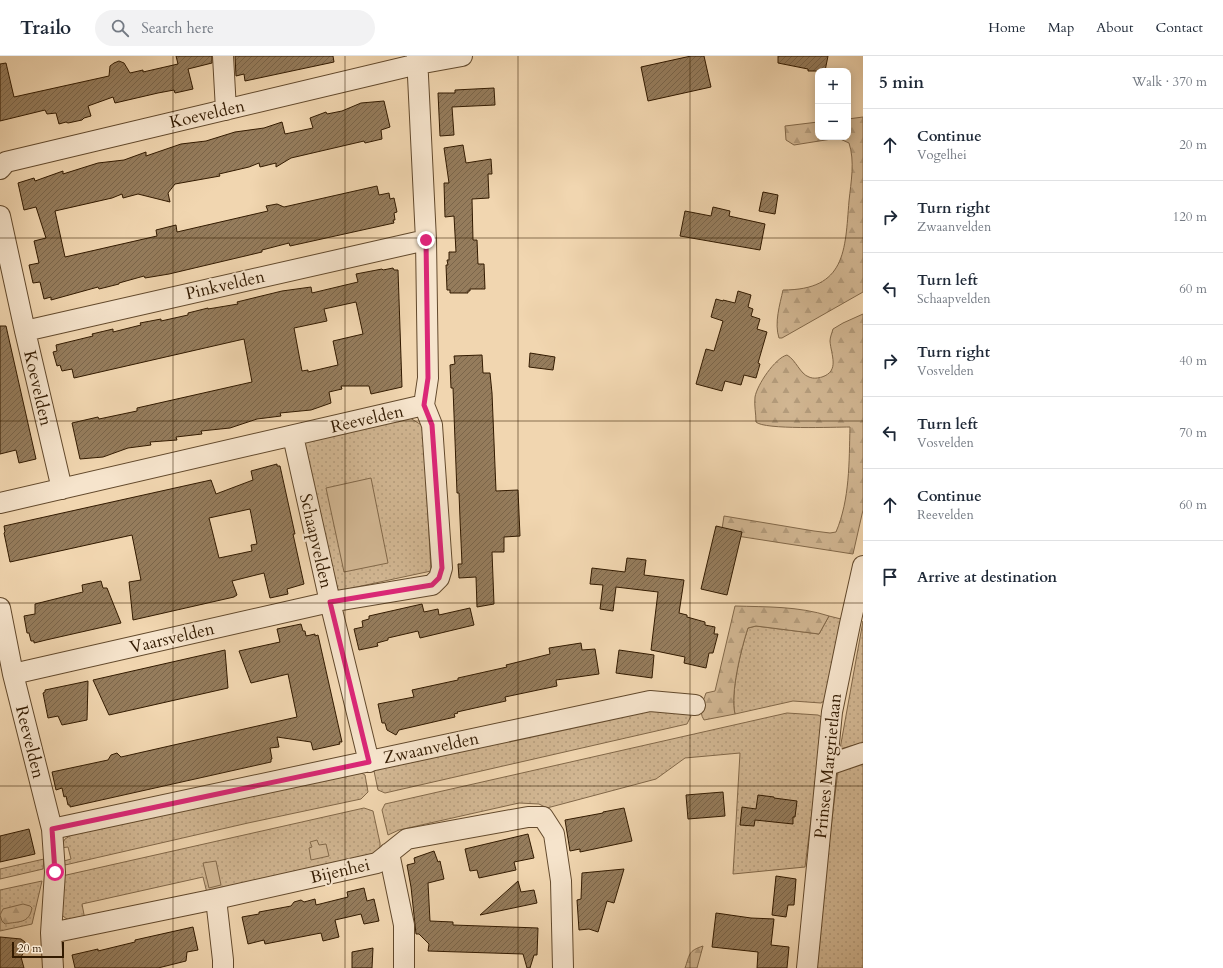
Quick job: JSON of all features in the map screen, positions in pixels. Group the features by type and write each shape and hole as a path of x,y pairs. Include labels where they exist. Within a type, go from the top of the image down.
{"street":[{"path":"223,56 226,110"},
{"name":"Koevelden","path":"0,169 6,162 226,110 418,60 462,56"},
{"name":"Reevelden","path":"0,503 424,405 428,378 426,240 418,60"},
{"name":"Koevelden","path":"0,216 62,489"},
{"name":"Pinkvelden","path":"25,331 426,240"},
{"name":"Vaarsvelden","path":"13,674 330,602 432,585 439,578 442,568 432,425 424,405"},
{"name":"Schaapvelden","path":"293,436 330,602 369,762"},
{"name":"Prinses Margrietlaan","path":"807,968 832,712 863,566"},
{"name":"Reevelden","path":"0,608 13,674 52,829 55,872 51,933 53,968"},
{"name":"Zwaanvelden","path":"52,829 650,701 695,706"},
{"path":"828,765 863,753"},
{"name":"Bijenhei","path":"51,933 216,899 377,862 407,839 528,816 543,817 554,834 562,881 563,968"},
{"path":"389,853 404,926 404,968"},
{"path":"216,899 223,960 222,968"}],"green space":[{"path":"863,117 863,292 782,338 779,338 777,320 783,290 804,288 819,283 831,275 838,264 843,251 846,236 852,157 849,143 842,140 851,140 851,119"},
{"path":"815,122 815,140 825,140 794,145 786,140 785,126"},
{"path":"863,314 863,510 853,554 724,534 722,529 724,516 814,531 830,533 836,532 844,507 848,480 850,427 816,428 762,425 756,422 755,397 759,386 772,366 782,357 787,355 803,373 809,377 817,378 828,374 833,367 830,341 833,329"},
{"path":"407,416 423,426 431,571 338,591 303,440"},
{"path":"371,478 388,563 344,572 326,488"},
{"path":"735,606 806,610 829,616 819,634 756,626 748,628 739,659 735,684 735,714 704,720 701,713 702,703 706,693 715,691"},
{"path":"829,616 845,620 826,700 821,703 793,701 735,714 735,684 739,659 748,628 756,626 819,634"},
{"path":"863,621 863,743 840,749"},
{"path":"646,706 686,711 691,716 687,724 385,793 378,790 374,771 379,765"},
{"path":"787,713 818,715 824,718 805,867 733,874 740,753 685,758 656,779 547,808 539,804 519,803 399,830 388,835 382,810 385,804"},
{"path":"863,763 863,968 814,968 838,770"},
{"path":"356,770 365,775 368,792 361,799 65,865 64,861 71,859 68,847 60,848 65,839 73,834"},
{"path":"364,808 373,811 380,843 380,850 370,856 207,893 203,877 82,904 85,920 71,921 60,913 62,876"},
{"path":"317,840 319,845 326,844 329,856 311,860 309,848 312,847 310,842"},
{"path":"44,859 43,869 0,879 0,869"},
{"path":"216,861 221,885 209,888 203,863"},
{"path":"42,881 32,924 0,931 0,890"},
{"path":"23,904 32,908 31,913 26,919 19,922 5,924 2,921 0,915 3,909"},
{"path":"703,946 697,968 685,968 692,951"}],"building":[{"path":"176,56 212,56 212,63 188,69 193,89 175,93 174,90 115,103 113,97 88,106 91,116 82,120 68,123 66,122 59,124 56,113 47,114 45,110 0,121 0,64 6,63 14,97 109,76 110,66 119,61 124,63 130,73 143,70 143,72 178,64"},
{"path":"235,56 333,56 334,62 245,81 244,74 236,76"},
{"path":"691,56 704,56 711,87 648,101 641,67"},
{"path":"778,56 828,56 826,68 815,68 815,71 808,71 808,69 778,63"},
{"path":"494,88 495,105 452,107 454,135 440,136 438,93 455,93 455,90"},
{"path":"384,101 390,127 381,130 382,139 365,143 364,141 291,158 276,167 276,163 260,167 259,163 249,167 219,174 220,176 175,184 168,193 170,202 138,194 123,198 122,194 112,198 55,211 65,257 157,236 156,230 176,225 177,232 268,211 266,206 277,204 284,207 377,186 379,195 389,193 390,199 394,198 397,212 394,213 394,223 290,246 289,243 262,250 262,252 169,274 145,278 144,276 119,284 99,289 98,287 51,300 51,297 44,299 40,282 33,283 29,265 39,263 34,241 46,238 36,207 24,210 18,183 34,178 35,181 63,171 63,174 98,163 124,160 146,152 146,156 181,144 206,141 235,132 264,128 282,122 285,134 313,128 310,118 326,112 327,114 342,111 361,103"},
{"path":"463,145 466,163 491,159 492,174 488,174 489,198 472,199 473,240 477,240 478,264 484,264 485,289 470,289 468,293 450,293 450,290 447,290 446,265 448,265 447,260 449,260 449,252 456,252 454,216 445,217 444,183 449,183 444,148"},
{"path":"763,192 778,195 775,214 759,211"},
{"path":"713,207 730,211 729,216 765,224 760,250 680,236 685,211 711,216"},
{"path":"393,268 394,270 398,270 402,387 371,394 369,386 341,386 342,389 329,392 331,403 311,410 280,413 281,416 257,419 230,428 201,431 202,434 176,437 177,440 150,442 151,445 128,448 103,457 80,459 72,423 137,411 137,408 252,382 244,339 74,378 72,369 62,371 60,365 57,366 53,352 57,351 56,345 93,336 92,334 113,329 113,332 141,325 140,323 161,319 161,321 188,315 188,313 208,308 238,304 237,302 282,291 311,287 312,293 358,282 356,274","holes":["356,302 363,334 333,341 338,365 308,372 308,370 302,371 294,328 327,321 324,309"]},
{"path":"738,291 751,295 748,307 753,309 751,316 760,319 757,329 767,332 758,363 760,364 756,378 744,375 741,385 725,381 722,391 696,384 706,349 714,351 723,321 711,317 716,299 735,303"},
{"path":"0,326 6,326 36,459 19,463 16,450 0,454"},
{"path":"530,353 555,357 553,370 529,367"},
{"path":"482,355 483,373 490,373 496,491 518,490 520,536 504,537 504,552 492,552 494,604 477,607 476,577 459,578 458,564 462,564 459,493 457,493 453,388 451,388 450,365 455,364 454,356"},
{"path":"277,464 277,466 280,466 304,584 287,589 288,594 270,598 264,573 232,581 237,595 234,597 133,620 129,582 141,580 132,535 10,562 4,526 211,480 216,494 253,480 251,471","holes":["250,509 257,544 251,545 252,551 219,558 209,518"]},
{"path":"716,526 742,532 727,595 701,589"},
{"path":"627,558 646,560 644,575 684,580 679,613 705,622 705,625 715,627 714,634 718,634 713,653 709,653 706,668 684,663 685,657 651,650 658,592 616,587 613,611 600,609 603,585 590,584 592,568 625,572"},
{"path":"101,581 103,588 107,588 121,623 34,643 34,641 31,641 29,633 27,633 24,616 35,614 35,604 83,592 82,585"},
{"path":"422,604 424,612 438,609 439,615 470,608 474,625 420,638 418,631 388,638 388,640 377,643 378,646 359,650 354,629 363,627 362,621 369,619 369,616"},
{"path":"301,624 306,636 315,634 315,636 318,635 342,742 339,742 340,744 313,750 311,742 277,737 279,747 270,748 272,759 271,762 70,807 66,796 64,797 62,788 56,790 52,772 108,760 111,755 117,753 121,757 297,717 288,674 251,683 239,651 280,642 277,629"},
{"path":"581,643 582,650 595,649 599,674 556,680 557,686 505,697 506,701 457,712 458,713 454,714 455,717 399,730 396,735 387,730 385,723 382,723 378,704 414,697 412,690 458,680 458,678 507,667 506,665 550,654 549,648"},
{"path":"225,650 228,688 184,698 109,715 93,680"},
{"path":"619,650 654,655 652,678 616,673"},
{"path":"88,681 87,720 62,725 58,716 48,718 43,693 45,690"},
{"path":"723,792 725,816 688,819 686,795"},
{"path":"758,795 797,801 793,824 755,820 754,826 740,825 742,807 756,809"},
{"path":"624,808 632,841 580,852 580,849 570,851 565,820"},
{"path":"29,829 35,854 0,862 0,836"},
{"path":"528,834 534,858 514,862 516,870 479,878 477,870 470,871 465,849"},
{"path":"434,851 438,862 440,861 444,879 428,883 430,921 453,922 453,925 538,928 537,955 534,955 530,968 527,968 523,954 428,951 429,944 419,934 416,934 407,865 415,863 414,858"},
{"path":"624,869 614,903 607,901 598,932 589,929 579,930 577,900 581,899 582,873"},
{"path":"776,876 796,879 794,905 788,905 786,917 772,915"},
{"path":"518,881 521,892 534,890 537,903 480,915"},
{"path":"364,888 367,901 374,899 379,921 364,924 361,914 335,920 339,937 323,941 321,933 265,944 264,940 248,944 242,917 291,906 294,902 301,900 304,902 315,899 316,905 348,897 347,892"},
{"path":"716,913 751,918 774,919 771,945 789,947 787,968 757,968 758,952 712,947"},
{"path":"193,927 198,950 187,952 186,961 158,968 75,968 72,955 98,949 98,951 135,942 135,940"},
{"path":"0,937 21,939 25,942 27,947 21,957 24,968 0,968"},
{"path":"373,948 372,968 352,968 352,952"}],"route":[{"path":"55,872 52,829 369,762 330,602 432,585 439,578 442,568 432,425 424,405 428,378 426,240"}]}
